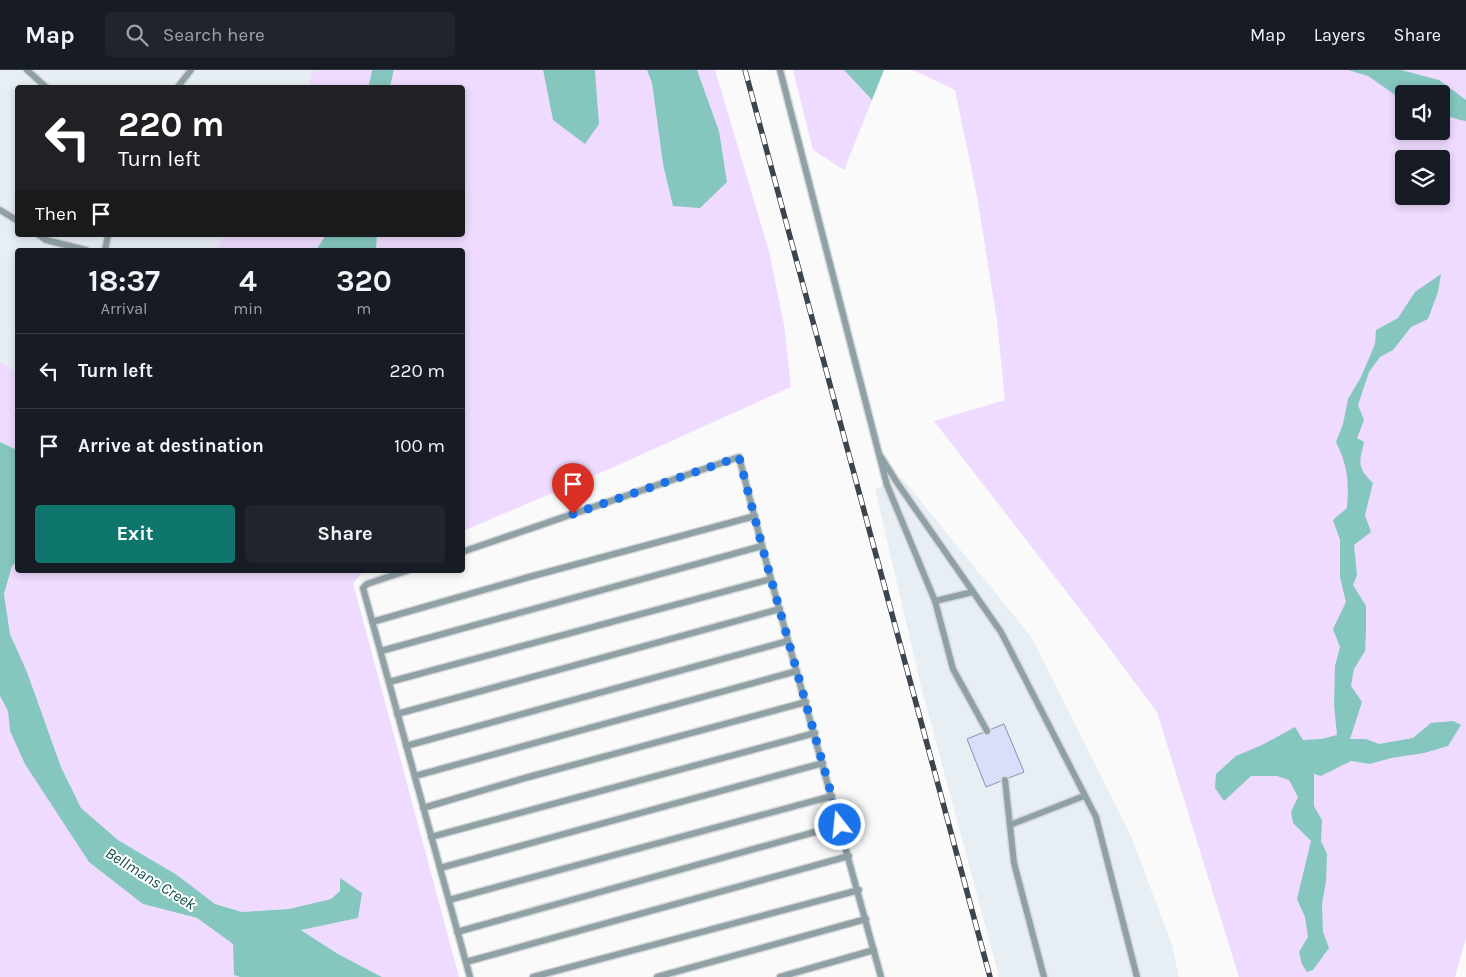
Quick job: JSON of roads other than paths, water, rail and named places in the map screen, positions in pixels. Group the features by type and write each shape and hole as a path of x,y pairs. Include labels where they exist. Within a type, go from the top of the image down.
{"lane":[{"path":"27,70 44,85"},
{"path":"179,85 191,70"},
{"path":"780,70 887,485 935,601 953,669 987,731"},
{"path":"0,210 15,219"},
{"path":"42,237 46,240 78,248"},
{"path":"879,454 1001,632 1096,817 1137,977"},
{"path":"465,551 739,457 788,641 882,977"},
{"path":"372,622 538,574 755,516"},
{"path":"381,652 762,546"},
{"path":"400,573 367,584 363,588 470,977"},
{"path":"389,682 771,579"},
{"path":"935,601 973,592"},
{"path":"397,714 780,609"},
{"path":"406,746 788,641"},
{"path":"414,776 797,671"},
{"path":"423,808 525,778 806,702"},
{"path":"431,837 814,733"},
{"path":"440,868 823,763"},
{"path":"1005,780 1014,863 1044,977"},
{"path":"449,900 832,796"},
{"path":"1010,824 1084,796"},
{"path":"457,932 840,825"},
{"path":"466,962 849,856"},
{"path":"533,977 858,890"},
{"path":"657,977 866,920"},
{"path":"780,977 874,950"}],"water":[{"path":"543,70 595,70 599,124 585,144 553,120"},
{"path":"647,70 697,70 719,131 727,182 700,208 673,206 663,164 652,83"},
{"path":"884,70 872,100 845,71"},
{"path":"1348,70 1401,70 1439,80 1446,85 1395,85 1395,95 1368,76"},
{"path":"1450,88 1466,100 1466,121 1450,117"},
{"path":"325,237 377,237 376,248 317,248"},
{"path":"1441,274 1438,292 1428,319 1411,327 1393,350 1380,357 1369,372 1358,405 1364,420 1357,438 1364,442 1360,460 1364,473 1373,483 1365,515 1371,532 1354,545 1357,575 1353,585 1366,606 1366,632 1365,651 1354,669 1351,686 1362,702 1350,739 1366,739 1379,744 1413,738 1431,723 1453,721 1461,725 1448,746 1370,764 1351,761 1321,776 1314,774 1314,806 1322,820 1321,841 1327,854 1326,881 1322,904 1323,932 1329,948 1313,970 1307,972 1302,964 1299,952 1308,937 1305,917 1297,899 1311,841 1293,823 1291,812 1298,797 1289,780 1277,776 1251,776 1224,801 1215,788 1216,774 1236,756 1262,745 1295,727 1303,740 1321,739 1337,735 1334,705 1335,666 1340,647 1333,629 1346,602 1340,577 1340,540 1333,520 1347,508 1348,490 1347,474 1336,442 1343,424 1348,399 1361,377 1375,344 1376,330 1398,318 1415,292"},
{"path":"0,442 15,449 15,564 12,566 4,594 10,634 27,672 61,767 81,808 118,840 177,875 215,904 242,912 289,909 331,899 340,891 340,878 362,893 358,918 301,930 338,954 382,977 240,977 234,975 233,944 197,918 143,904 89,862 25,764 10,731 8,711 0,696"}],"waterway":[{"name":"Bellmans Creek","path":"380,85 383,70"}],"railway":[{"path":"745,70 990,977"}]}
